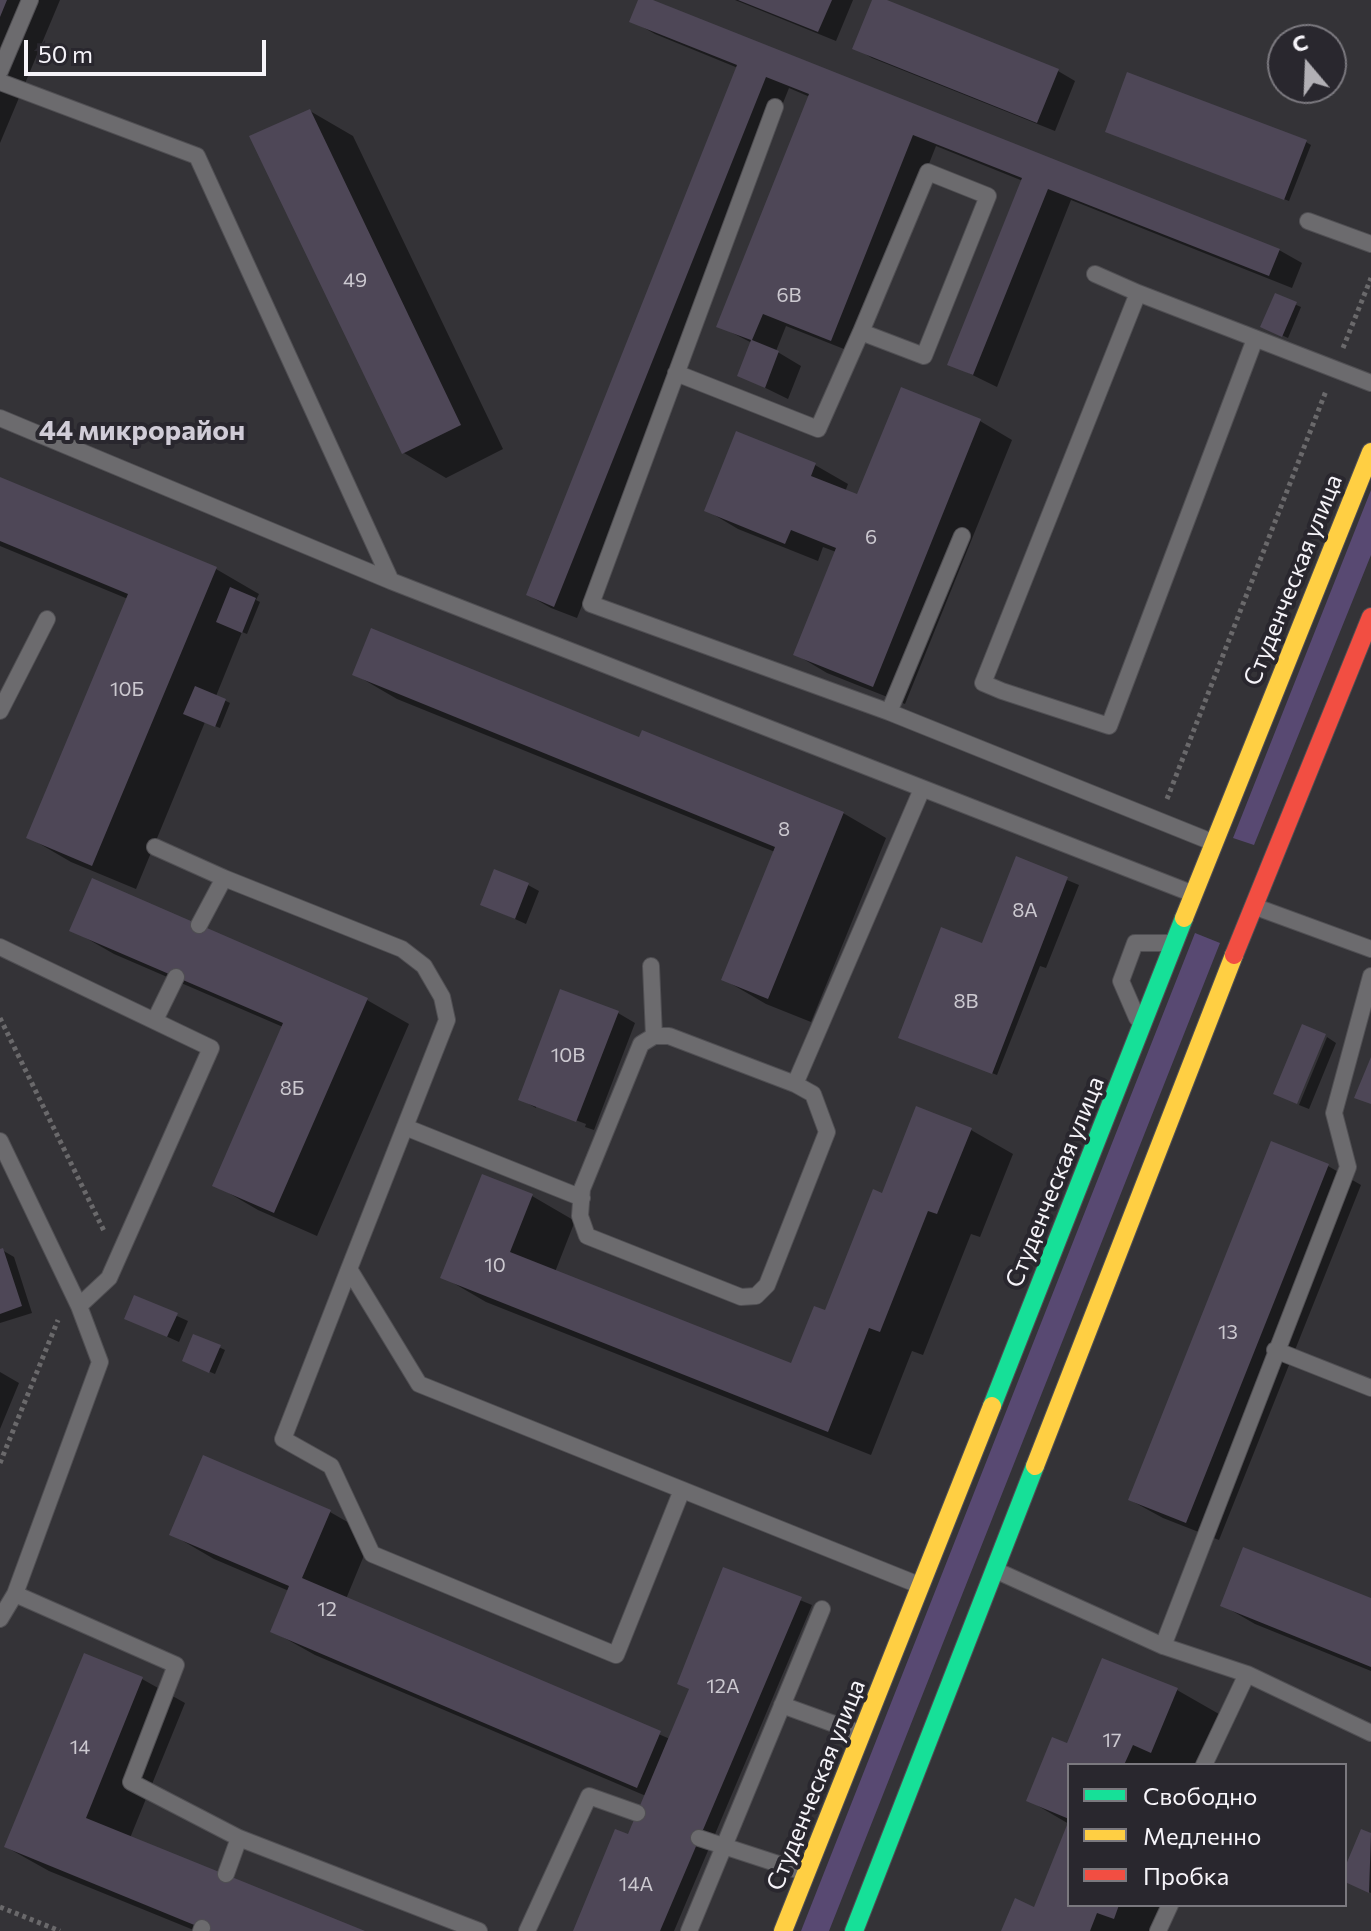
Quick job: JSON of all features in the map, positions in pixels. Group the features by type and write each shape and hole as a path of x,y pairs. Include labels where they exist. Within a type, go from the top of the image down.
{"main road":[{"name":"Студенческая улица","path":"783,1931 1371,452"},
{"path":"860,1926 993,1569 1254,906 1260,868 1371,617"},
{"path":"1212,846 1225,863"},
{"path":"1187,914 1210,906"},
{"path":"1231,913 1244,930"}],"lane":[{"path":"0,71 30,0"},
{"path":"0,82 197,156 391,581"},
{"path":"775,107 591,604 889,712 1158,820 1212,846"},
{"path":"676,373 818,429 928,172 988,196 924,356 861,332"},
{"path":"1308,221 1371,244"},
{"path":"1095,274 1371,383"},
{"path":"1138,293 983,683 1002,691 1109,726 1255,339"},
{"path":"0,418 391,581 1194,894"},
{"path":"889,712 962,536"},
{"path":"0,711 47,619"},
{"path":"795,1084 922,789"},
{"path":"155,847 402,949 424,966 442,997 447,1020 283,1439 331,1466 372,1554 616,1655 682,1490"},
{"path":"199,925 224,878"},
{"path":"1254,906 1371,949"},
{"path":"1142,1029 1121,981 1135,943 1176,943"},
{"path":"0,947 211,1048 109,1278 79,1306"},
{"path":"651,966 654,1036"},
{"path":"1163,1646 1348,1167 1334,1113 1371,976"},
{"path":"155,1020 176,977"},
{"path":"654,1036 669,1036 795,1084 813,1094 827,1132 767,1285 756,1296 741,1297 587,1236 580,1216 582,1189 641,1044 654,1036"},
{"path":"405,1127 582,1198"},
{"path":"0,1141 71,1288 100,1362 15,1594 0,1619"},
{"path":"349,1269 419,1384 920,1585"},
{"path":"1275,1350 1371,1388"},
{"path":"993,1569 1163,1646 1247,1674 1371,1733"},
{"path":"15,1594 176,1665 131,1782 239,1838 479,1931"},
{"path":"689,1931 822,1609"},
{"path":"1205,1763 1247,1674"},
{"path":"782,1705 862,1734"},
{"path":"527,1931 589,1796 637,1813"},
{"path":"226,1874 239,1838"},
{"path":"699,1838 807,1873"},
{"path":"1158,1931 1169,1907"}],"path":[{"path":"1158,820 1371,278"},
{"path":"0,1018 117,1259"},
{"path":"0,1463 71,1288"},
{"path":"0,1907 60,1931"}],"shaded area":[{"path":"1371,490 1371,555 1254,845 1233,838"},
{"path":"1195,933 1220,943 829,1931 801,1931"}],"building":[{"path":"0,0 7,0 0,17"},
{"path":"638,0 653,0 1280,249 1269,276 1048,189 973,375 947,365 1022,178 913,135 831,341 763,314 752,340 779,351 765,388 737,376 751,340 716,327 809,94 766,77 554,607 526,595 737,65 629,22"},
{"path":"738,0 832,0 818,32"},
{"path":"872,0 887,0 1059,69 1037,123 852,49"},
{"path":"1127,72 1307,140 1284,200 1105,132"},
{"path":"310,109 461,425 402,454 249,136"},
{"path":"1275,293 1297,302 1282,337 1260,327"},
{"path":"901,387 981,419 873,687 793,655 836,548 791,530 785,544 704,511 736,431 816,463 811,476 857,494"},
{"path":"0,477 217,567 92,866 26,838 128,594 0,541"},
{"path":"230,587 256,598 242,633 216,622"},
{"path":"371,628 639,737 642,730 844,812 768,999 721,980 775,847 352,675"},
{"path":"195,686 226,699 215,727 183,714"},
{"path":"1016,856 1068,877 992,1074 898,1038 941,927 982,943"},
{"path":"494,869 529,883 515,919 480,905"},
{"path":"92,878 368,998 274,1213 212,1186 283,1023 69,931"},
{"path":"560,989 619,1011 576,1122 518,1100"},
{"path":"1302,1024 1326,1034 1297,1104 1273,1094"},
{"path":"1371,1057 1371,1104 1354,1098"},
{"path":"916,1106 972,1128 937,1214 928,1211 880,1332 869,1328 828,1432 440,1278 482,1174 533,1194 510,1252 791,1363 814,1306 825,1310 873,1189 882,1193"},
{"path":"1271,1141 1329,1164 1186,1523 1128,1500"},
{"path":"3,1248 22,1306 0,1314 0,1249"},
{"path":"134,1295 178,1313 167,1337 124,1319"},
{"path":"193,1334 221,1345 209,1373 182,1361"},
{"path":"203,1455 331,1510 302,1578 661,1731 637,1788 270,1632 289,1586 169,1535"},
{"path":"1243,1547 1371,1598 1371,1667 1220,1606"},
{"path":"723,1567 802,1597 660,1931 573,1931 615,1829 628,1834 689,1689 677,1684"},
{"path":"84,1653 143,1677 86,1818 365,1931 209,1931 4,1847"},
{"path":"1102,1658 1178,1688 1151,1753 1133,1745 1125,1763 1067,1763 1067,1818 1026,1801 1052,1737 1067,1743"},
{"path":"1067,1825 1067,1907 1118,1907 1114,1919 1097,1913 1090,1931 1001,1931 1015,1898 1034,1907"},
{"path":"1361,1829 1371,1833 1369,1893 1347,1883 1347,1862"}],"traffic: fast":[{"path":"992,1406 1184,918"},
{"path":"854,1931 1035,1466"}],"traffic: slow":[{"path":"1184,918 1371,452"},
{"path":"1035,1466 1234,955"},
{"path":"783,1931 992,1406"}],"traffic: jam":[{"path":"1234,955 1371,617"}],"district":[{"name":"44 микрорайон","path":"142,431"}]}
